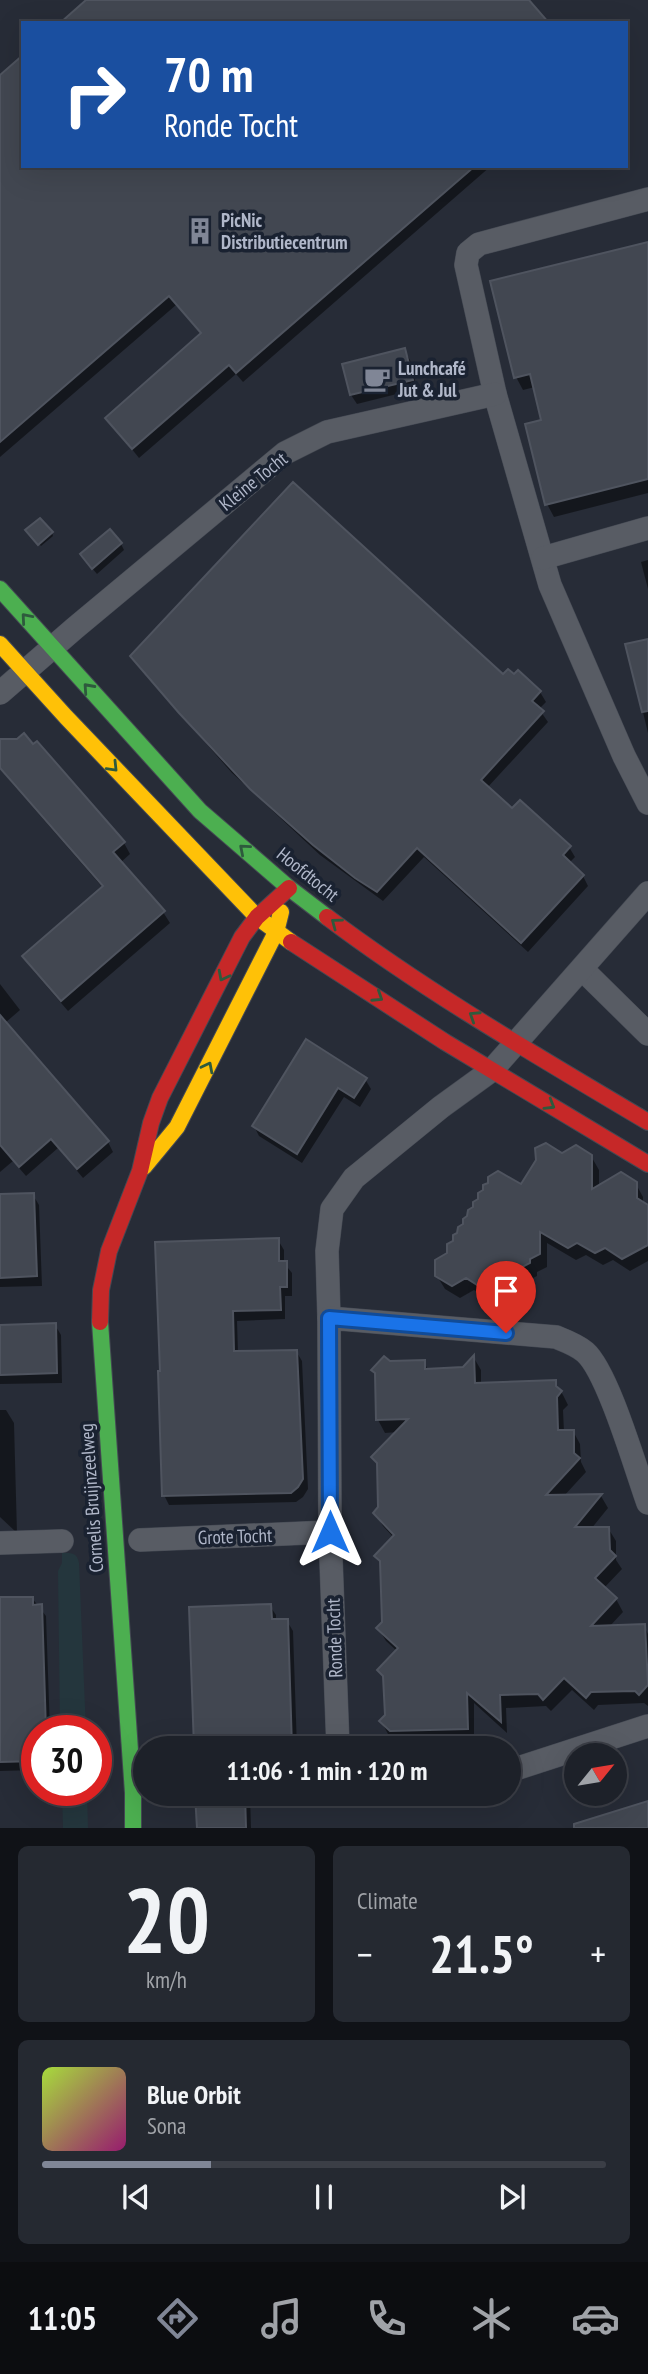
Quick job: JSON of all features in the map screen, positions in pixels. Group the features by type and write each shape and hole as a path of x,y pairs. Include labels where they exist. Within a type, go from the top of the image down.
{"main road":[{"name":"Hoofdtocht","path":"0,589 200,811 289,888 363,944 516,1043 648,1122"},
{"path":"0,644 257,916 276,932 492,1070 648,1164"},
{"name":"Cornelis Bruijnzeelweg","path":"132,1828 133,1793 100,1335 102,1290 109,1251 140,1171 150,1123 160,1098 242,937 257,916 289,888"},
{"name":"Cornelis Bruijnzeelweg","path":"140,1171 177,1127 276,932 289,888"}],"street":[{"path":"648,199 479,244 468,253 466,264 495,394 550,585 624,756 648,803"},
{"name":"Kleine Tocht","path":"24,672 285,453 327,432 495,394"},
{"path":"543,558 648,528"},
{"path":"0,693 24,672"},
{"path":"516,1043 648,893"},
{"path":"582,970 648,1034"},
{"name":"Ronde Tocht","path":"338,1736 330,1532 327,1251 332,1209 354,1178 372,1161 492,1070 516,1043"},
{"path":"329,1318 556,1337 569,1341 586,1353 596,1367 648,1503"},
{"name":"Grote Tocht","path":"141,1540 330,1532"},
{"path":"0,1542 62,1541"},
{"path":"521,1767 648,1726"}],"shaded area":[{"path":"62,1553 71,1553 79,1563 85,1715 60,1715 58,1571 62,1563"},
{"path":"62,1806 87,1806 88,1828 63,1828"}],"building":[{"path":"86,0 529,0 547,21 62,21"},
{"name":"PicNic Distributiecentrum","path":"21,57 21,168 473,168 236,373 229,365 132,449 105,418 201,333 169,296 0,442 0,75"},
{"path":"648,242 648,479 545,505 525,424 541,420 530,374 514,378 490,281"},
{"path":"405,348 413,380 350,395 342,364"},
{"path":"293,482 503,674 508,669 514,674 518,670 541,691 532,701 544,711 481,780 512,808 520,800 571,846 563,855 584,875 521,943 417,848 377,892 355,878 250,789 130,656"},
{"path":"40,518 53,532 38,545 25,530"},
{"path":"110,529 122,543 92,569 80,554"},
{"path":"648,639 648,711 642,712 625,644"},
{"path":"24,733 33,744 37,741 125,842 113,852 165,911 61,1001 22,956 103,886 0,768 0,739 17,739"},
{"path":"0,1015 109,1141 77,1169 51,1139 19,1167 0,1145"},
{"path":"306,1039 367,1078 354,1098 338,1088 297,1154 252,1126"},
{"path":"546,1143 562,1153 576,1145 592,1155 592,1189 621,1172 637,1182 637,1198 648,1205 648,1245 622,1259 605,1248 595,1253 577,1243 568,1248 540,1232 540,1254 530,1259 530,1263 482,1288 466,1278 452,1286 435,1276 435,1260 447,1253 447,1244 453,1241 453,1235 463,1224 473,1202 478,1199 478,1193 483,1190 483,1185 488,1183 488,1177 498,1171 521,1184 536,1160 535,1148"},
{"path":"34,1193 37,1276 0,1278 0,1194"},
{"path":"279,1238 279,1261 287,1261 287,1287 280,1287 281,1310 233,1311 234,1351 297,1350 303,1479 291,1493 162,1496 155,1242"},
{"path":"56,1323 57,1373 0,1375 0,1325"},
{"path":"474,1355 475,1383 556,1380 556,1386 562,1391 557,1397 558,1430 574,1430 574,1453 580,1458 546,1495 602,1494 575,1527 609,1527 610,1550 616,1556 595,1578 617,1598 591,1626 645,1624 648,1685 639,1695 635,1691 591,1692 586,1698 564,1678 543,1700 538,1694 500,1695 501,1722 467,1693 468,1729 390,1731 379,1721 385,1715 383,1676 377,1670 398,1648 376,1628 382,1622 380,1561 374,1556 394,1535 373,1513 378,1507 377,1463 371,1457 408,1419 376,1420 375,1373 371,1370 384,1356 390,1361 425,1360 425,1369 463,1367"},
{"path":"0,1597 33,1597 33,1605 42,1604 45,1715 21,1715 21,1761 0,1762"},
{"path":"271,1604 272,1619 288,1619 292,1736 194,1736 189,1607"},
{"path":"648,1801 648,1828 574,1828 574,1824"},
{"path":"196,1806 245,1806 246,1828 197,1828"}],"traffic: fast":[{"path":"0,589 200,811 327,917"},
{"path":"100,1322 133,1793 133,1828"}],"traffic: slow":[{"path":"0,644 257,917 291,942"},
{"path":"144,1167 177,1127 276,932 281,912"}],"traffic: jam":[{"path":"100,1322 101,1290 109,1251 140,1171 160,1098 242,937 257,917 289,888"},
{"path":"327,917 444,998 648,1122"},
{"path":"291,942 445,1042 648,1164"}],"place":[{"name":"PicNic Distributiecentrum","path":"200,231"},
{"name":"Lunchcafé Jut & Jul","path":"377,379"}],"route":[{"path":"330,1532 329,1318 506,1333"}]}
